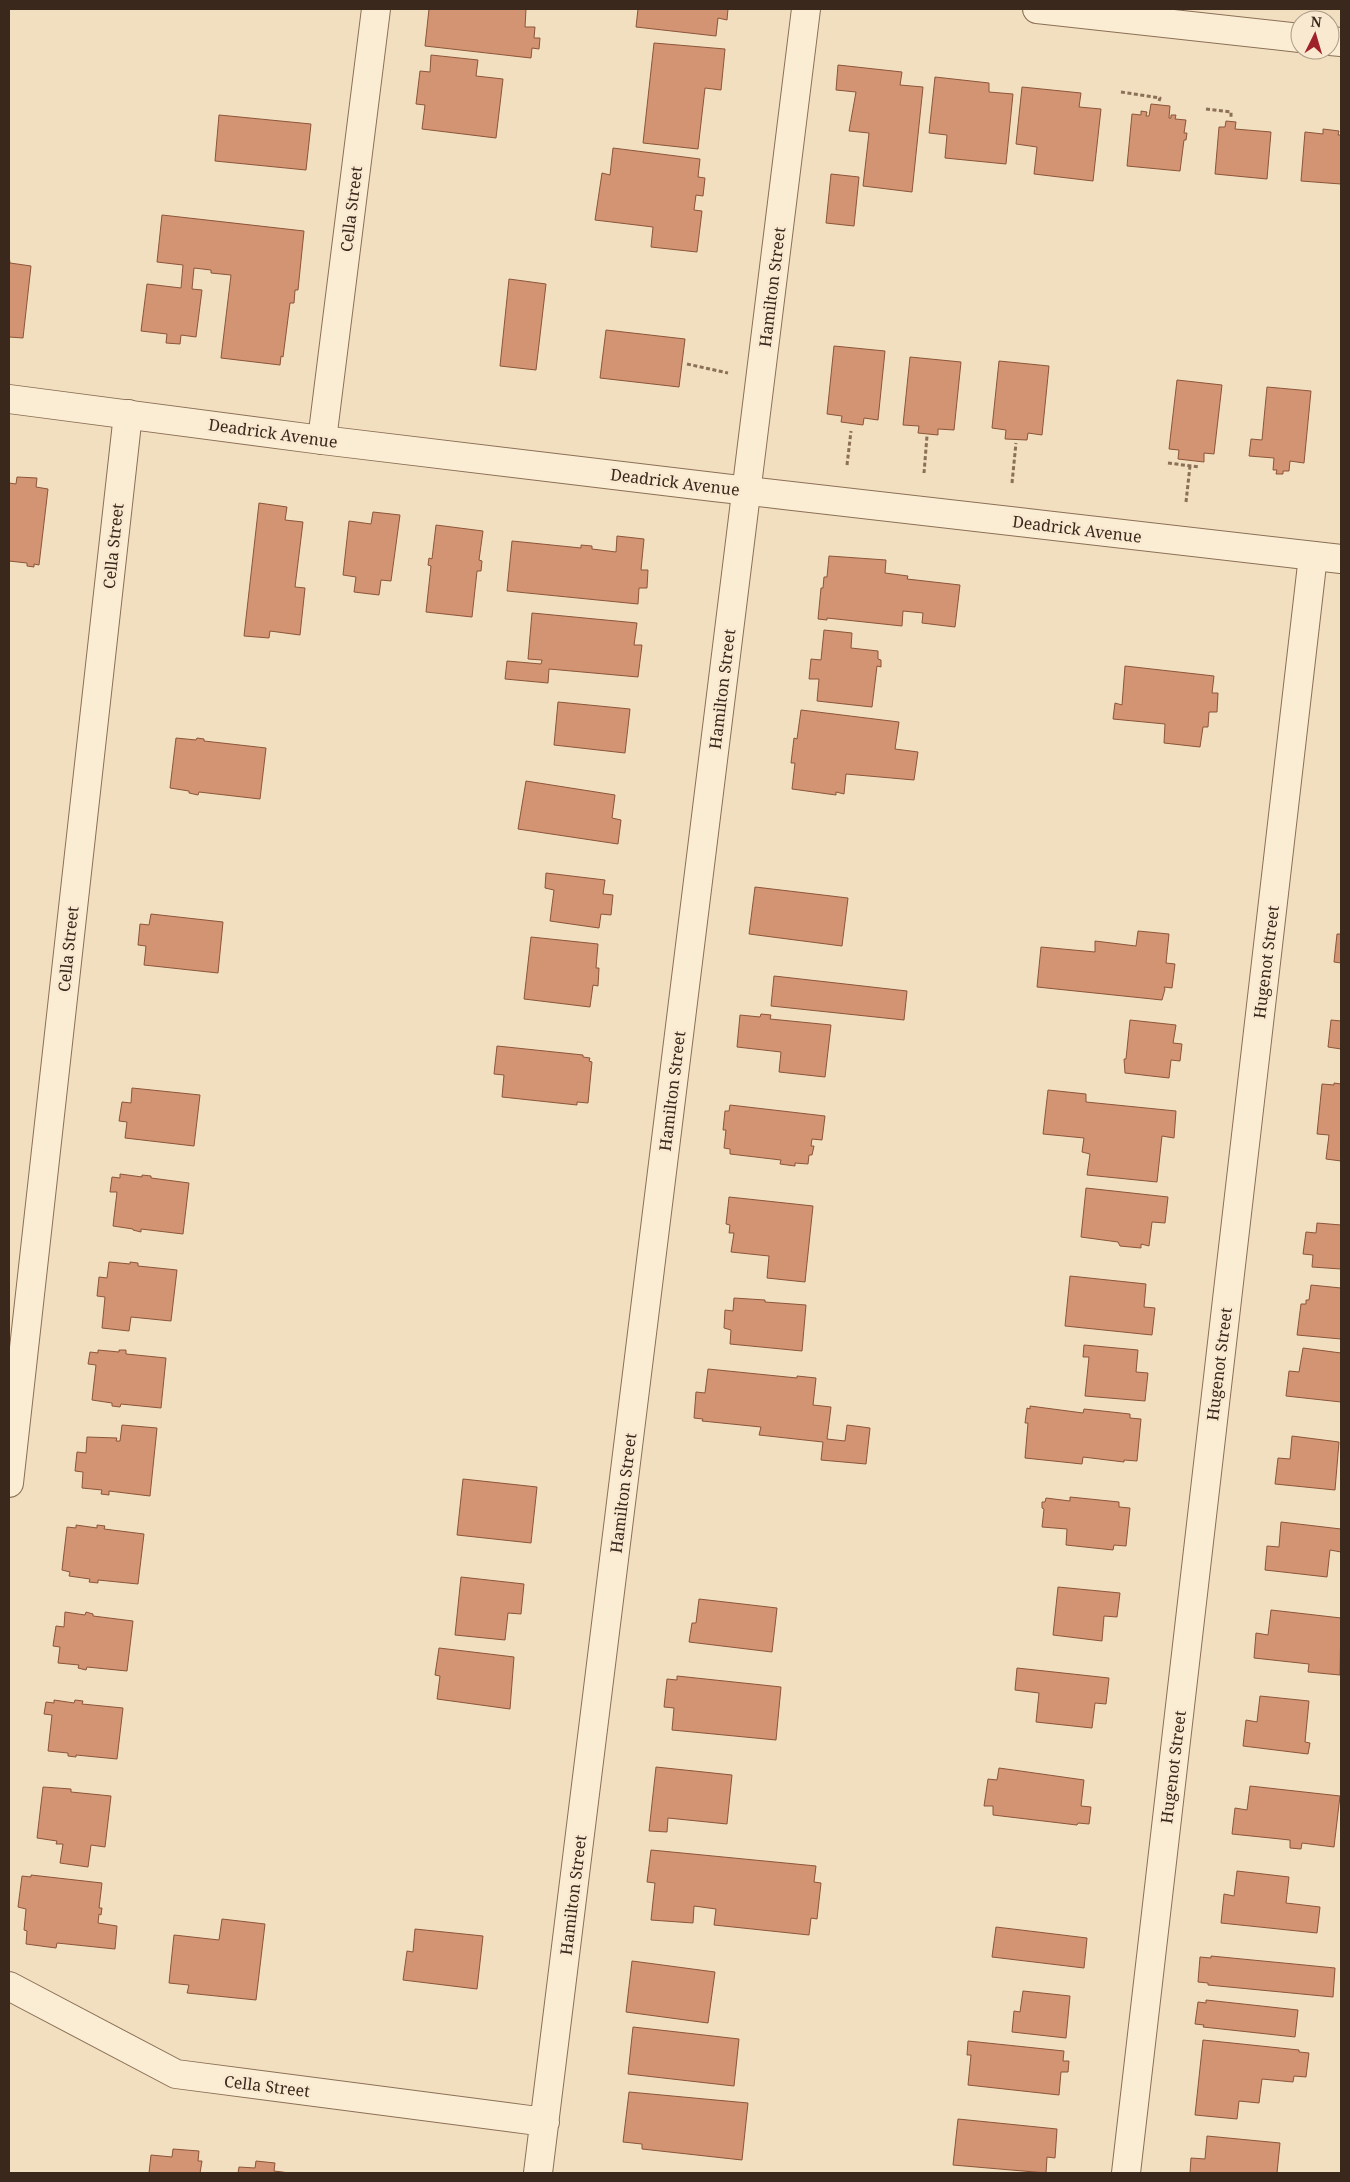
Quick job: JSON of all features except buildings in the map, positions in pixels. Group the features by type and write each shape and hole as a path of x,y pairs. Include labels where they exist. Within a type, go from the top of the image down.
{"street":[{"name":"Cella Street","path":"322,440 376,9"},
{"name":"Hamilton Street","path":"538,2173 806,9"},
{"path":"1037,9 1290,37"},
{"name":"Deadrick Avenue","path":"9,399 322,440 1341,559"},
{"name":"Cella Street","path":"9,1483 128,414"},
{"name":"Hugenot Street","path":"1126,2173 1312,556"},
{"name":"Cella Street","path":"9,1986 176,2074 545,2122"}],"path":[{"path":"1121,92 1160,98 1160,101"},
{"path":"1206,109 1231,112 1231,117"},
{"path":"687,364 730,373"},
{"path":"848,465 851,431"},
{"path":"924,473 927,436"},
{"path":"1012,483 1016,443"},
{"path":"1168,463 1199,467"},
{"path":"1186,502 1190,466"}]}
